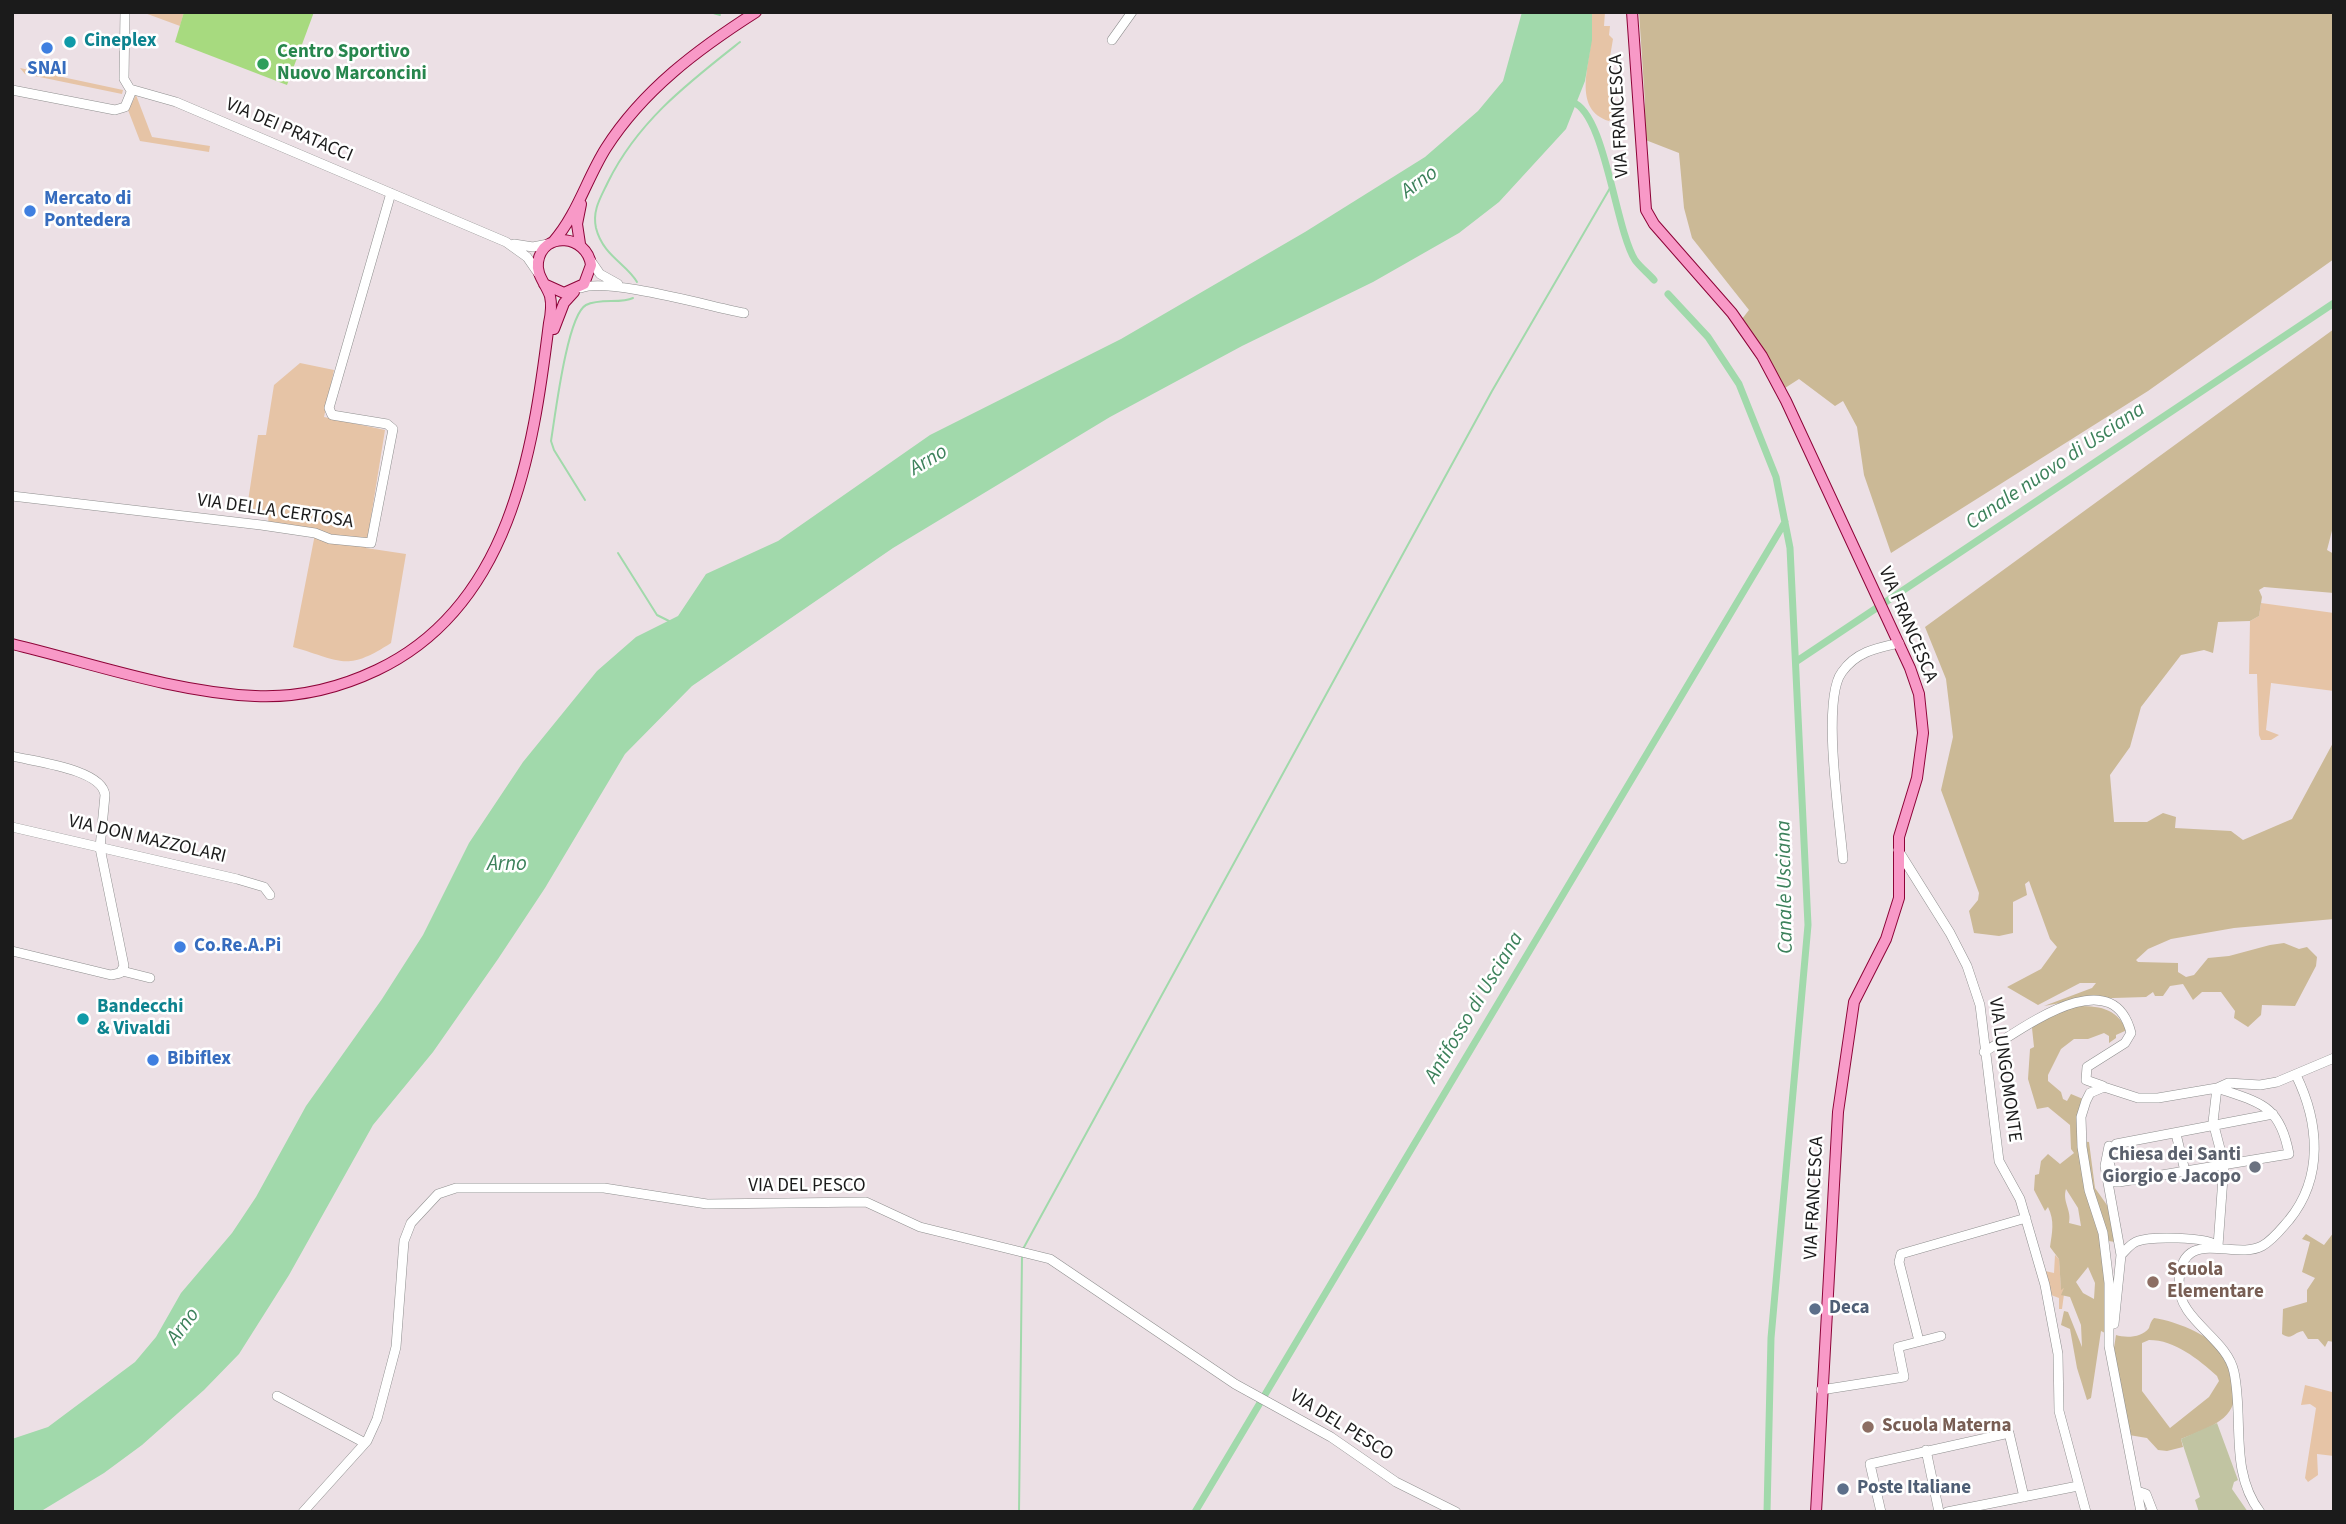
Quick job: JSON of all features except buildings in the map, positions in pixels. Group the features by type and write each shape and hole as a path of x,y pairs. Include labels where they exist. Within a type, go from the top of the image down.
{"main road":[{"path":"12,644 197,689 257,696 326,689 355,680 394,662 426,640 454,613 495,555 518,490 545,359 551,307 538,260 564,230 606,147 640,103 688,59 756,12"},
{"name":"VIA FRANCESCA","path":"1632,12 1646,210 1654,224 1732,313 1762,356 1786,401 1897,639 1916,686 1923,733 1917,778 1901,827 1898,850 1899,898 1895,917 1860,988 1849,1028 1838,1112 1816,1512"},
{"path":"545,359 560,310 590,275 591,261 580,244 577,224 586,188"},
{"path":"552,243 569,240 580,244"},
{"path":"542,280 559,293 579,289"}],"street":[{"path":"12,90 115,110 125,107 132,90 124,79 125,12"},
{"path":"1112,40 1132,12"},
{"name":"VIA DEI PRATACCI","path":"132,90 176,103 506,242 533,247 552,243"},
{"name":"VIA DELLA CERTOSA","path":"12,496 261,525 330,539 372,543 393,429 387,424 332,415 329,408 391,193"},
{"name":"VIA DEI PRATACCI","path":"506,242 530,260 542,280"},
{"path":"591,261 604,278 629,289"},
{"path":"579,289 599,285 629,289 744,313"},
{"path":"1843,859 1833,734 1833,691 1842,671 1853,659 1897,639"},
{"path":"12,756 95,779 105,790 100,848 123,957 122,971"},
{"name":"VIA DON MAZZOLARI","path":"12,827 237,878 264,887 270,895"},
{"name":"VIA LUNGOMONTE","path":"1898,850 1950,933 1967,966 1980,1005 1999,1161 2026,1218 2054,1322 2059,1412 2085,1512"},
{"path":"12,951 94,972 111,975 122,971 150,978"},
{"path":"1984,1052 2053,1009 2076,1002 2102,1002 2120,1013 2131,1033 2125,1043 2087,1067 2086,1080 2150,1099 2217,1088 2228,1083 2260,1085 2296,1075 2334,1058"},
{"path":"2260,1512 2248,1491 2241,1468 2236,1384 2230,1359 2188,1309 2179,1291 2181,1271 2188,1257 2202,1248 2218,1246 2249,1250 2263,1246 2281,1230 2304,1199 2315,1141 2308,1102 2296,1075"},
{"path":"2104,1087 2090,1093 2086,1101 2081,1136 2089,1190 2107,1255 2109,1346 2141,1512"},
{"path":"2108,1158 2115,1182 2288,1154 2283,1126 2273,1114 2254,1102 2217,1088"},
{"path":"2217,1088 2214,1127 2224,1164 2218,1246"},
{"path":"2109,1346 2121,1255 2106,1177 2105,1163 2112,1145 2273,1114"},
{"path":"2176,1134 2185,1171"},
{"name":"VIA DEL PESCO","path":"303,1512 365,1443 377,1419 396,1347 407,1232 429,1200 456,1188 604,1188 707,1204 866,1202 920,1227 1040,1256 1063,1267 1235,1384 1331,1437 1396,1482 1456,1512"},
{"path":"1919,1341 1899,1262 1901,1254 2026,1218"},
{"path":"2121,1255 2133,1244 2148,1239 2207,1241 2218,1246"},
{"path":"1821,1390 1904,1377 1898,1347 1941,1336"},
{"path":"277,1396 365,1443"},
{"path":"1881,1512 1870,1464 2009,1433 2024,1497"},
{"path":"1927,1451 1939,1512"},
{"path":"1947,1512 2024,1497 2077,1483"},
{"path":"2137,1491 2146,1494 2153,1512"}],"shaded area":[{"path":"142,12 184,12 180,26"},
{"name":"Centro Sportivo Nuovo Marconcini","path":"184,12 314,12 287,85 175,42"},
{"path":"1592,12 1605,12 1604,26 1610,26 1609,35 1613,39 1609,63 1613,83 1609,89 1619,110 1609,121 1591,108 1587,98 1586,75"},
{"path":"1639,12 2334,12 2334,259 2148,391 1891,553 1864,475 1857,427 1843,401 1835,406 1799,379 1785,388 1742,319 1749,310 1692,238 1684,208 1679,153 1643,139 1645,102"},
{"path":"20,68 123,90 122,94 25,74"},
{"path":"136,95 152,137 210,146 209,152 140,141 128,110"},
{"path":"2334,329 2334,523 2327,550 2334,554 2334,593 2264,587 2259,590 2262,597 2259,616 2250,621 2218,622 2213,653 2204,650 2181,655 2141,707 2130,747 2110,775 2114,822 2147,822 2163,813 2176,817 2175,828 2231,831 2243,840 2292,819 2334,741 2334,919 2234,928 2171,939 2148,949 2136,960 2178,963 2178,972 2186,977 2194,975 2208,958 2229,956 2284,943 2299,949 2307,947 2317,957 2316,966 2295,1006 2262,1005 2261,1015 2248,1027 2234,1018 2235,1011 2221,992 2202,992 2193,1000 2183,984 2170,986 2163,996 2155,996 2153,992 2146,997 2081,999 2044,1006 2092,988 2096,983 2080,983 2038,1005 2007,987 2041,969 2057,947 2050,939 2029,881 2025,884 2027,895 2013,902 2013,933 1999,936 1974,933 1969,911 1978,900 1979,893 1941,790 1953,737 1946,679 1925,627"},
{"path":"300,363 334,370 324,417 385,430 366,548 406,554 391,643 353,661 334,660 293,647 315,534 268,523 269,511 247,508 258,435 266,435 274,385"},
{"path":"2261,603 2334,613 2334,691 2271,683 2266,730 2279,735 2271,740 2261,740 2259,735 2257,674 2249,674 2250,621 2259,616"},
{"path":"2074,1006 2091,1007 2112,1012 2127,1030 2116,1035 2109,1043 2109,1036 2104,1033 2088,1039 2074,1039 2061,1049 2048,1075 2048,1081 2061,1092 2063,1099 2067,1101 2071,1094 2083,1099 2080,1141 2089,1142 2095,1188 2109,1208 2116,1242 2108,1241 2105,1333 2101,1331 2091,1398 2087,1400 2077,1368 2070,1329 2061,1325 2064,1311 2068,1312 2082,1347 2081,1325 2070,1297 2061,1295 2064,1288 2061,1290 2059,1259 2050,1247 2052,1217 2048,1207 2045,1211 2034,1190 2035,1175 2039,1174 2041,1161 2048,1154 2060,1164 2074,1153 2071,1149 2070,1125 2048,1107 2037,1109 2028,1079 2030,1049 2034,1047 2032,1028 2036,1022","holes":["2066,1189 2078,1208 2081,1226 2069,1223","2088,1267 2095,1283 2094,1299 2083,1293 2076,1282"]},
{"path":"2334,1232 2334,1342 2328,1341 2325,1347 2318,1339 2308,1339 2303,1331 2291,1336 2282,1334 2283,1309 2307,1302 2307,1290 2315,1278 2302,1272 2310,1242 2302,1239 2306,1234 2324,1245"},
{"path":"2055,1255 2059,1259 2061,1289 2065,1287 2062,1309 2059,1309 2059,1298 2051,1295 2045,1271 2054,1273"},
{"path":"2154,1318 2185,1327 2216,1345 2231,1370 2234,1400 2227,1415 2213,1425 2181,1439 2183,1447 2167,1451 2158,1450 2147,1438 2129,1435 2114,1348 2116,1335 2129,1337 2142,1334","holes":["2149,1340 2159,1341 2194,1357 2217,1376 2219,1381 2209,1397 2170,1428 2142,1391 2142,1343"]},
{"path":"2305,1385 2332,1392 2334,1389 2334,1456 2317,1454 2318,1475 2308,1482 2305,1478 2316,1408 2310,1404 2301,1405"},
{"path":"2217,1423 2238,1480 2234,1482 2232,1489 2248,1512 2199,1512 2195,1500 2200,1497 2181,1439"}],"water":[{"name":"Arno","path":"1522,12 1592,12 1592,40 1585,81 1566,129 1499,202 1459,233 1373,282 1242,346 1110,417 893,548 692,686 625,754 545,888 498,959 433,1052 373,1125 289,1275 239,1354 204,1390 142,1445 104,1473 43,1510 12,1512 12,1439 48,1427 135,1362 156,1337 181,1293 232,1233 256,1197 306,1106 382,999 423,935 469,843 523,762 597,671 636,637 678,616 706,574 778,541 930,435 1121,339 1305,232 1425,157 1478,111 1503,81"}],"waterway":[{"path":"710,12 720,15"},
{"path":"637,282 609,253 599,238 595,221 600,198 620,160 649,122 683,88 740,42"},
{"name":"Canale Usciana","path":"1572,102 1583,110 1593,126 1628,244 1635,260 1654,280"},
{"path":"1023,1249 1492,391 1610,188"},
{"name":"Canale Usciana","path":"1668,294 1708,337 1739,384 1776,477 1790,548 1808,925 1771,1338 1767,1512"},
{"path":"585,500 551,441 568,346 579,313 586,305 633,298"},
{"name":"Canale nuovo di Usciana","path":"1797,661 2334,303"},
{"name":"Antifosso di Usciana","path":"1195,1512 1785,522"},
{"path":"618,553 657,615 669,621"},
{"path":"1019,1512 1022,1255"}],"place":[{"name":"Cineplex","path":"70,42"},
{"name":"SNAI","path":"47,48"},
{"name":"Centro Sportivo Nuovo Marconcini","path":"263,64"},
{"name":"Mercato di Pontedera","path":"30,211"},
{"name":"Co.Re.A.Pi","path":"180,947"},
{"name":"Bandecchi & Vivaldi","path":"83,1019"},
{"name":"Bibiflex","path":"153,1060"},
{"name":"Chiesa dei Santi Giorgio e Jacopo","path":"2255,1167"},
{"name":"Scuola Elementare","path":"2153,1282"},
{"name":"Deca","path":"1815,1309"},
{"name":"Scuola Materna","path":"1868,1427"},
{"name":"Poste Italiane","path":"1843,1489"}]}
